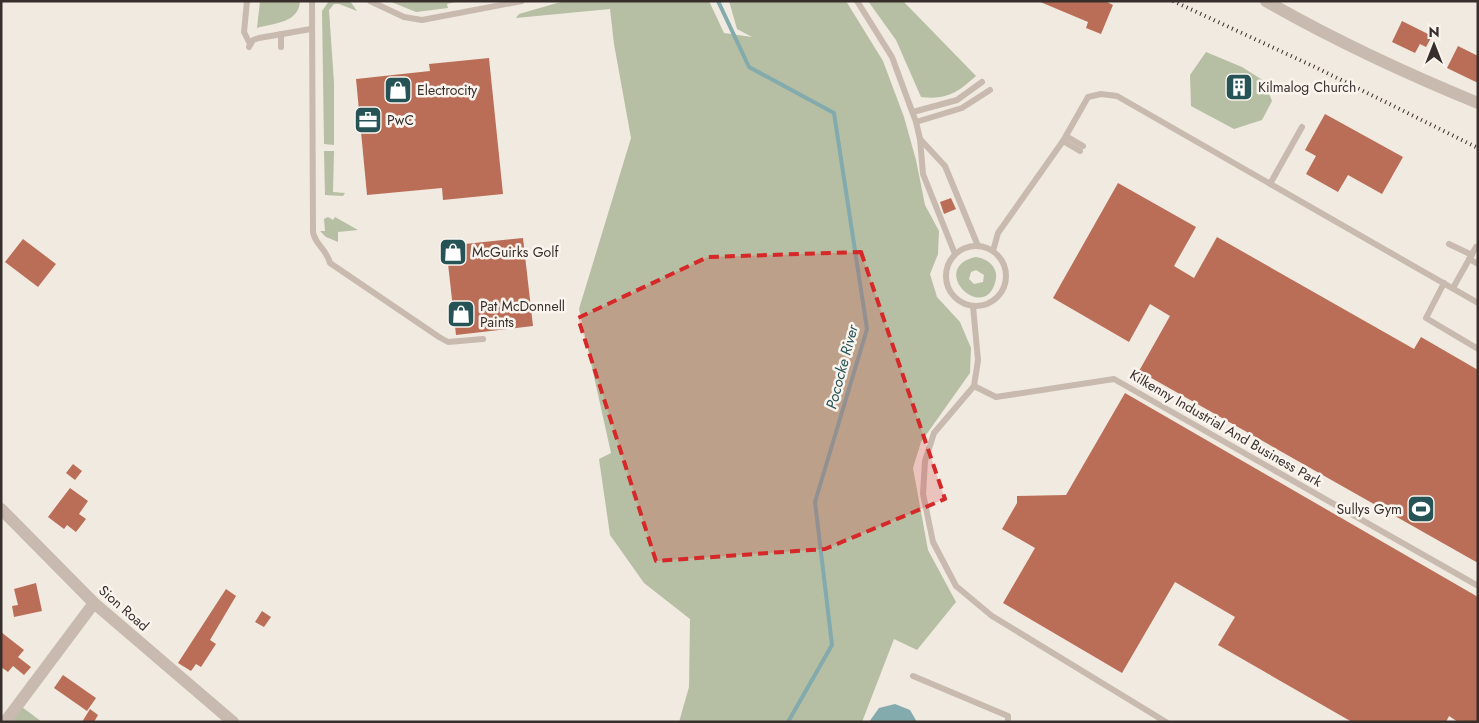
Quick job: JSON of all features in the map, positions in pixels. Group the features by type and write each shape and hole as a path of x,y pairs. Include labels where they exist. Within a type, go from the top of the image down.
{"street":[{"path":"1266,1 1312,27 1422,80 1478,103"},
{"name":"Sion Road","path":"1,509 94,603 233,722"},
{"path":"4,722 94,603"}],"lane":[{"path":"247,1 244,32 250,46 259,38 312,29"},
{"path":"312,1 312,232 315,240 327,252 330,263 439,337 448,342 483,340"},
{"path":"370,1 404,17 422,20 522,1"},
{"path":"857,1 892,57 916,122 920,139 923,174 955,254"},
{"path":"281,34 281,46"},
{"path":"913,112 957,100 982,82"},
{"path":"916,122 962,108 990,90"},
{"path":"993,251 998,233 1064,138 1088,97 1101,94 1117,96 1478,303"},
{"path":"1270,184 1302,127"},
{"path":"1064,138 1082,149"},
{"path":"920,139 945,166 978,246"},
{"path":"1449,244 1471,257 1478,264"},
{"path":"978,246 993,251 1005,267 1004,287 992,302 973,306 955,298 946,281 949,262 955,254 970,247 978,246"},
{"path":"1453,288 1476,248"},
{"path":"1444,283 1426,318 1478,349"},
{"path":"973,306 978,360 974,386 934,433 925,461 922,494 934,542 956,586 992,616 1166,722"},
{"name":"Kilkenny Industrial And Business Park","path":"974,386 996,397 1114,379 1478,586"},
{"path":"913,676 1008,716 1008,722"}],"highlighted area":[{"path":"861,252 945,499 825,549 656,561 578,318 708,257"}],"green space":[{"path":"260,1 300,1 299,8 290,18 257,28"},
{"path":"329,1 350,1 357,11 339,4 334,4 329,10 334,83 334,145 324,144 322,11"},
{"path":"389,1 459,1 447,4 448,8 416,12"},
{"path":"564,1 709,1 724,33 752,37 737,29 729,1 846,1 883,61 904,117 916,160 925,205 939,231 938,254 930,274 937,297 960,322 971,348 970,373 921,442 913,468 928,550 956,602 917,650 894,639 862,722 679,722 689,687 690,619 644,583 610,535 599,459 611,453 579,309 631,138 614,44 610,9 516,18 519,14"},
{"path":"868,1 903,1 976,76 951,94 930,98 921,97 896,40"},
{"path":"1206,52 1242,67 1264,81 1272,101 1262,120 1234,129 1191,106 1190,75"},
{"path":"324,151 334,151 333,192 345,193 343,196 325,195"},
{"path":"328,217 333,220 335,217 358,230 338,232 338,242 326,237 320,231 325,231 324,219"},
{"path":"975,257 984,259 992,265 996,278 989,294 980,297 971,296 963,289 958,281 957,272 962,263","holes":["976,270 984,275 983,282 974,284 969,279 971,272"]},
{"path":"22,707 42,722 12,722"}],"water":[{"path":"895,704 910,710 917,722 869,722 879,708"}],"building":[{"path":"1038,1 1105,1 1113,5 1101,34 1086,28 1088,22"},
{"path":"1402,21 1432,36 1426,47 1420,44 1415,53 1392,42"},
{"path":"1458,46 1478,56 1478,83 1447,68"},
{"path":"489,58 503,194 443,200 442,188 367,195 356,79 430,71 429,64"},
{"name":"Kilmalog Church","path":"1251,79 1252,93 1227,96 1226,81"},
{"path":"1325,114 1403,157 1382,194 1348,175 1338,192 1306,174 1316,156 1305,150"},
{"path":"1118,183 1196,227 1174,266 1194,278 1217,237 1414,349 1421,337 1478,370 1478,563 1139,371 1170,316 1150,304 1129,342 1053,298"},
{"path":"951,198 956,209 944,214 940,202"},
{"path":"523,238 533,326 456,335 446,246"},
{"path":"23,239 56,264 38,287 5,262"},
{"path":"1125,393 1478,597 1478,722 1458,722 1449,716 1446,722 1352,722 1218,645 1235,617 1175,582 1122,673 1003,603 1035,548 1002,529 1017,503 1017,496 1066,495"},
{"path":"73,464 82,471 75,480 66,473"},
{"path":"70,488 88,501 79,514 86,519 76,532 67,525 64,529 48,517"},
{"path":"36,583 42,611 14,617 12,606 18,605 14,589"},
{"path":"226,589 236,596 210,640 216,644 201,667 196,664 191,671 178,663"},
{"path":"262,611 271,617 264,627 255,622"},
{"path":"1,632 24,650 18,657 31,667 24,675 13,666 8,672 1,667"},
{"path":"63,675 96,698 87,711 54,688"},
{"path":"90,709 98,715 94,722 82,722"}],"waterway":[{"name":"Pococke River","path":"718,1 749,67 834,113 867,329 815,502 832,645 788,722"}],"railway":[{"path":"1173,1 1317,68 1478,148"}],"place":[{"name":"Kilmalog Church","path":"1239,87"},
{"name":"Electrocity","path":"398,90"},
{"name":"PwC","path":"368,120"},
{"name":"McGuirks Golf","path":"453,252"},
{"name":"Pat McDonnell Paints","path":"461,314"},
{"name":"Sullys Gym","path":"1421,509"}]}
